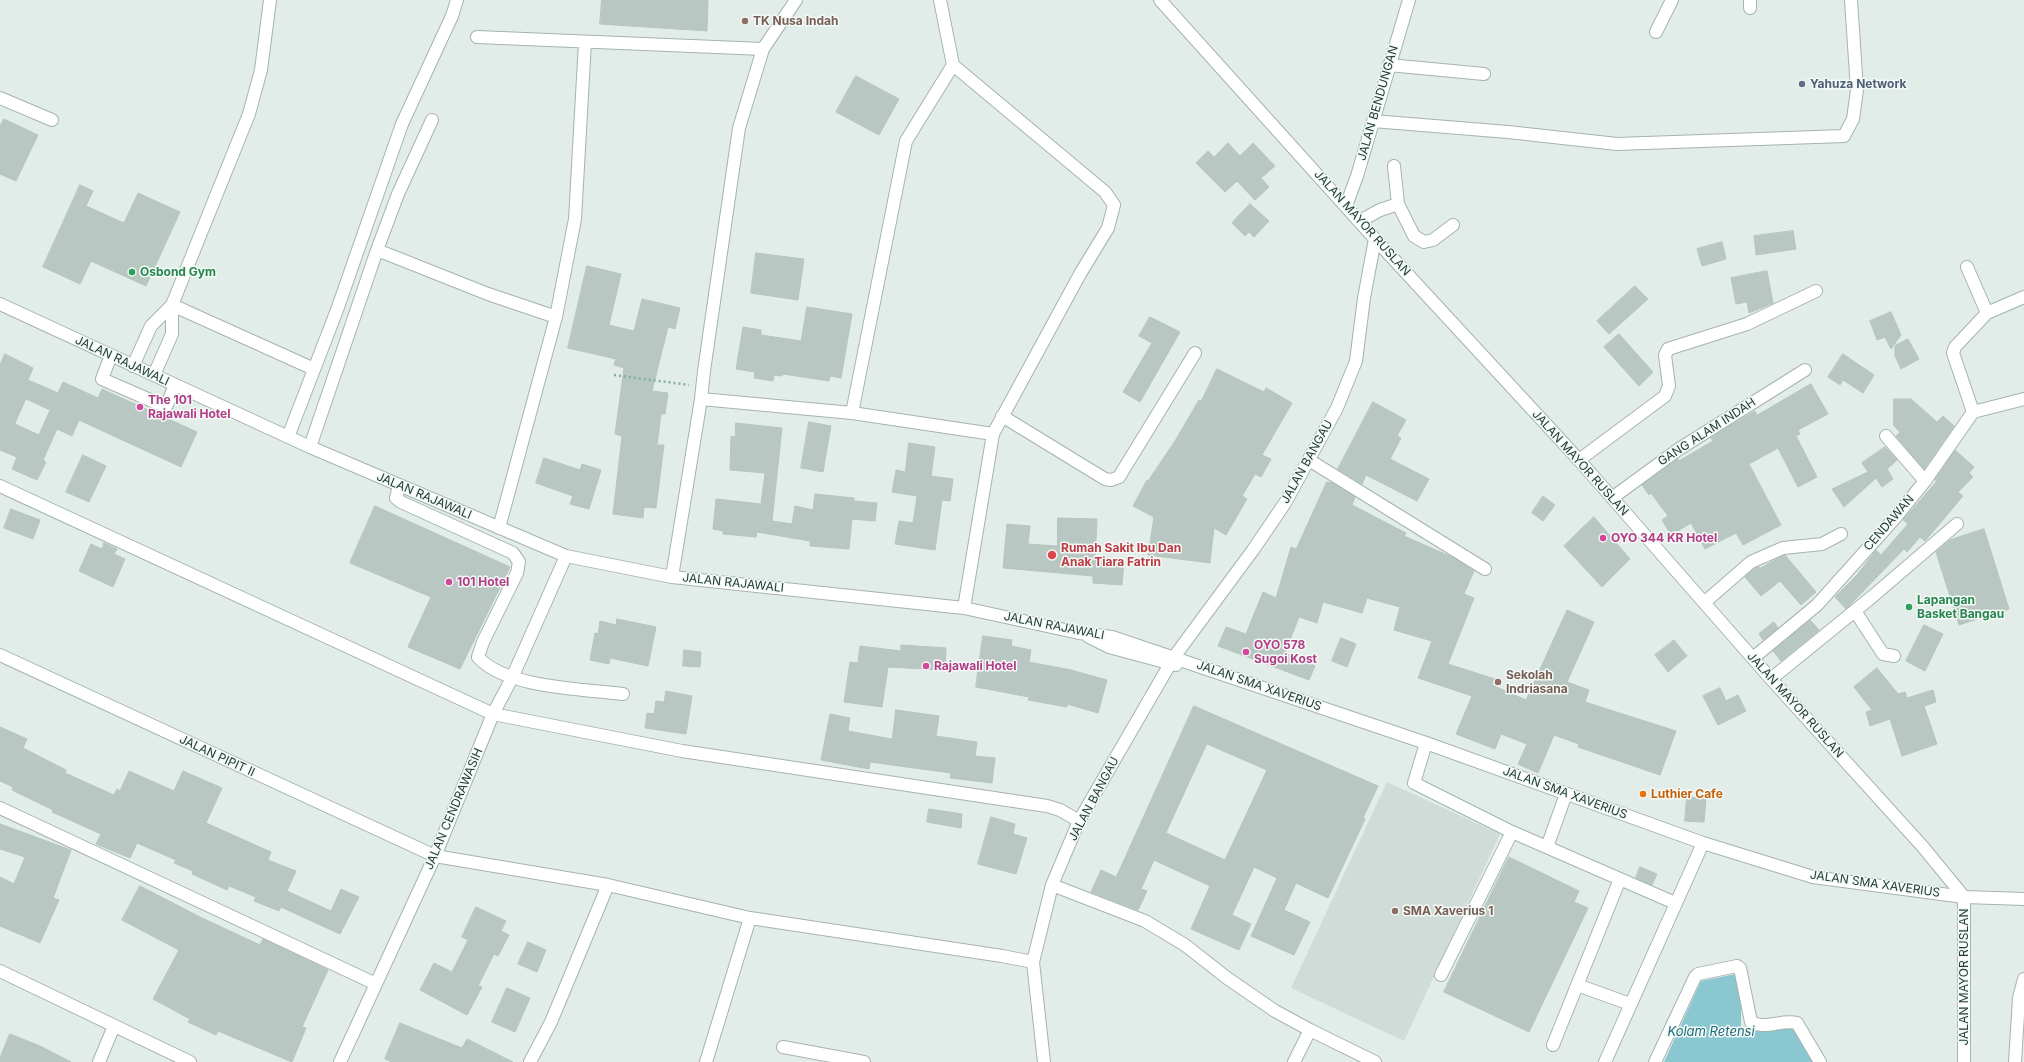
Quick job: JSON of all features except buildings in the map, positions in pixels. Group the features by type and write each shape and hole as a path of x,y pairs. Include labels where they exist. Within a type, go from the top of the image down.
{"street":[{"path":"133,366 151,326 172,304 249,114 261,70 270,0"},
{"path":"288,437 337,310 402,124 452,16 457,0"},
{"path":"672,577 702,393 739,128 763,49 796,0"},
{"path":"940,0 953,64 1105,192 1114,205 1108,228 1080,274 992,434 964,608"},
{"name":"JALAN MAYOR RUSLAN","path":"1160,0 1374,239 1580,460 1753,658 1924,847 1964,897 1964,1062"},
{"name":"JALAN BENDUNGAN","path":"1346,206 1409,0"},
{"path":"1656,32 1672,0"},
{"path":"1373,121 1508,132 1617,144 1844,136 1853,119 1857,90 1851,0"},
{"path":"477,37 763,49"},
{"path":"499,528 556,317 575,219 585,42"},
{"path":"852,413 906,142 953,64"},
{"path":"1389,65 1484,74"},
{"path":"0,98 52,120"},
{"path":"310,447 376,250 398,194 432,120"},
{"path":"1394,166 1398,204 1414,236 1424,242 1433,240 1453,225"},
{"path":"1360,222 1380,210 1398,204"},
{"name":"JALAN BANGAU","path":"1044,1062 1033,962 1052,885 1079,821 1172,660 1253,550 1285,503 1310,460 1337,408 1356,362 1364,298 1374,239"},
{"path":"376,250 488,294 556,317"},
{"path":"1967,267 1987,313"},
{"path":"1580,460 1665,396 1669,386 1665,355 1668,349 1747,324 1816,292"},
{"path":"2024,296 1987,313 1955,347 1953,353 1973,412 2024,400"},
{"name":"JALAN RAJAWALI","path":"0,304 310,447 566,556 672,577 964,608 1079,632 1109,647 1172,660"},
{"path":"172,304 314,369"},
{"path":"154,375 172,334 172,304"},
{"path":"1002,416 1105,479 1111,480 1119,477 1195,353"},
{"path":"111,355 102,379 166,407 175,385"},
{"name":"GANG ALAM INDAH","path":"1612,498 1679,449 1806,370"},
{"path":"702,393 992,434"},
{"name":"CENDAWAN","path":"1753,658 1817,605 1895,518 1925,481 1973,412"},
{"path":"1886,436 1925,481"},
{"path":"1310,460 1485,569"},
{"path":"0,486 493,714 682,751 1047,806 1060,810 1079,821"},
{"path":"399,486 396,498 401,502 513,553 519,562 517,573 483,642 478,657 490,668 512,678 543,684 623,694"},
{"path":"1772,679 1957,524"},
{"path":"1705,602 1751,562 1783,548 1822,544 1841,534"},
{"name":"JALAN CENDRAWASIH","path":"340,1062 435,856 493,714 512,678 566,556"},
{"path":"1855,611 1883,654 1894,656"},
{"name":"JALAN PIPIT II","path":"0,655 435,856 608,885 750,918 1033,962"},
{"name":"JALAN SMA XAVERIUS","path":"1172,660 1198,665 1426,743 1703,843 1813,876 1964,897 2024,899"},
{"path":"1426,743 1414,783 1512,832 1675,903"},
{"path":"1547,846 1566,794"},
{"path":"0,808 376,984"},
{"path":"1441,975 1512,832"},
{"path":"1605,1062 1703,843"},
{"path":"1553,1045 1620,879"},
{"path":"530,1062 551,1022 608,885"},
{"path":"1052,885 1144,921 1185,945 1227,978 1275,1011 1374,1062"},
{"path":"706,1062 750,918"},
{"path":"1655,1062 1695,977 1698,974 1737,966 1740,968 1751,1022 1765,1025 1788,1021 1797,1023 1820,1062"},
{"path":"0,971 190,1062"},
{"path":"2015,1062 2019,998 2024,979"},
{"path":"1577,985 1630,1004"},
{"path":"99,1062 114,1026"},
{"path":"1294,1062 1310,1030"},
{"path":"782,1047 864,1062"}],"path":[{"path":"614,375 702,393"}],"shaded area":[{"name":"SMA Xaverius 1","path":"1387,782 1500,834 1404,1041 1291,988"}],"water":[{"name":"Kolam Retensi","path":"1736,974 1741,1005 1741,1030 1797,1028 1814,1062 1664,1062 1701,981"}],"place":[{"name":"TK Nusa Indah","path":"745,21"},
{"name":"Yahuza Network","path":"1802,84"},
{"name":"Osbond Gym","path":"132,272"},
{"name":"The 101 Rajawali Hotel","path":"140,407"},
{"name":"OYO 344 KR Hotel","path":"1603,538"},
{"name":"Rumah Sakit Ibu Dan Anak Tiara Fatrin","path":"1052,555"},
{"name":"101 Hotel","path":"449,582"},
{"name":"Lapangan Basket Bangau","path":"1909,607"},
{"name":"OYO 578 Sugoi Kost","path":"1246,652"},
{"name":"Rajawali Hotel","path":"926,666"},
{"name":"Sekolah Indriasana","path":"1498,682"},
{"name":"Luthier Cafe","path":"1643,794"},
{"name":"SMA Xaverius 1","path":"1395,911"}]}
